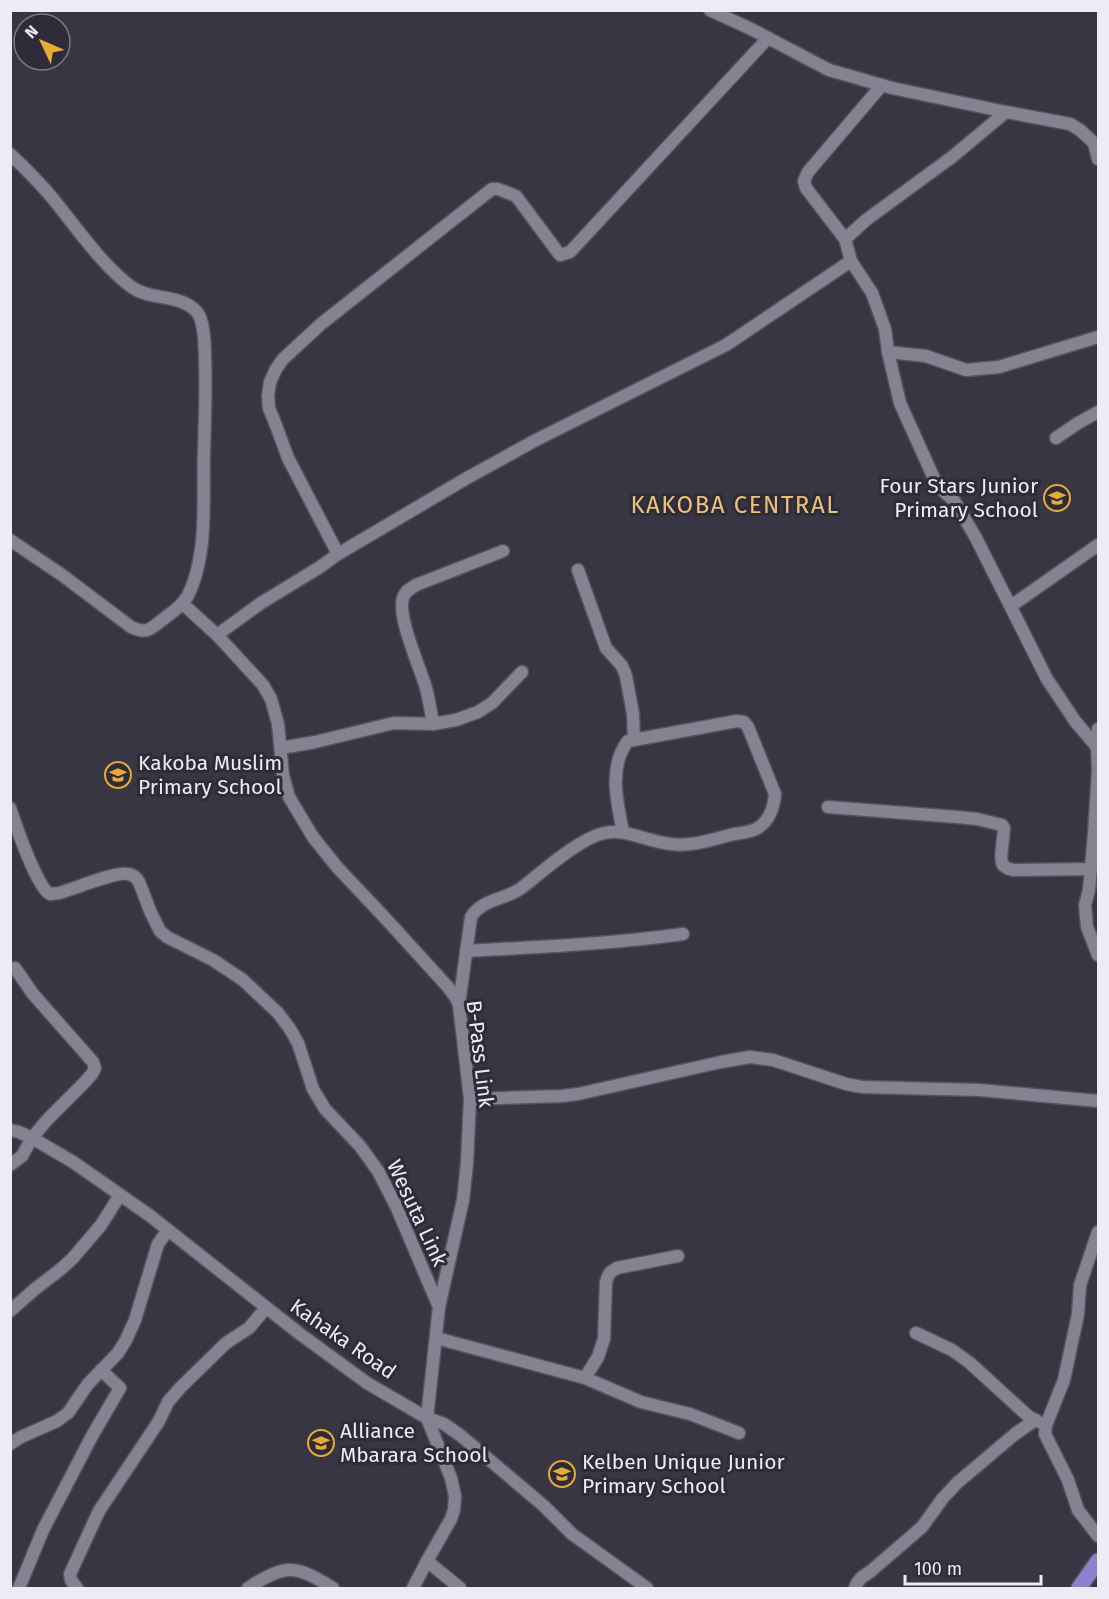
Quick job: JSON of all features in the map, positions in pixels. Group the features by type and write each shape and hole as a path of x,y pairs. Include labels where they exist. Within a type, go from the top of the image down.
{"main road":[{"path":"1079,1588 1098,1561"}],"street":[{"path":"710,10 752,29 828,70 882,85 1070,124 1094,143 1098,159"},
{"path":"338,554 288,458 269,408 270,382 283,359 321,324 492,189 516,196 560,255 570,252 768,38"},
{"path":"882,85 808,172 804,181 806,188 845,240 851,261 872,293 885,329 900,403 937,485 955,502 971,529 1047,679 1075,721 1097,747"},
{"path":"845,240 866,220 952,157 1006,112"},
{"path":"10,154 46,190 119,277 135,289 186,304 197,312 204,336 205,378 202,543 193,583 183,604 151,628 139,631 10,540"},
{"path":"217,635 261,603 338,554 467,478 536,440 726,345 851,261"},
{"path":"888,352 926,356 966,370 999,367 1098,337"},
{"path":"1056,438 1098,412"},
{"path":"1011,606 1098,545"},
{"path":"433,724 426,688 407,633 402,600 405,592 416,585 503,551"},
{"path":"578,570 606,648 622,666 626,676 633,714 634,739"},
{"name":"B-Pass Link","path":"183,604 217,635 263,685 272,699 278,724 283,775 289,797 313,837 337,867 387,918 448,987 459,1005 470,1099 467,1163 463,1200 439,1307 427,1418 451,1478 455,1496 454,1510 452,1520 413,1588"},
{"path":"281,748 394,723 433,724 456,720 478,712 492,703 522,672"},
{"path":"459,1005 471,917 478,907 520,890 589,838 612,831 682,846 758,828 770,816 775,794 744,722 737,721 628,741 623,747 618,764 615,787 623,832"},
{"path":"1098,729 1098,770 1091,869 1085,905 1087,927 1098,955"},
{"path":"828,807 977,819 1002,825 1005,828 1001,860 1006,868 1012,870 1091,869"},
{"name":"Wesuta Link","path":"10,808 35,873 47,892 59,893 125,873 137,877 160,931 167,937 213,960 243,980 278,1013 298,1043 313,1089 325,1109 360,1146 378,1171 396,1206 439,1307"},
{"path":"466,951 591,945 683,934"},
{"path":"10,1165 22,1156 32,1138 95,1068 93,1062 33,994 15,968"},
{"path":"470,1099 578,1094 750,1057 773,1060 862,1087 980,1090 1098,1101"},
{"name":"Kahaka Road","path":"10,1130 32,1138 73,1162 120,1195 367,1383 460,1435 544,1506 572,1534 647,1588"},
{"path":"10,1311 73,1258 101,1224 120,1195"},
{"path":"10,1444 68,1413 88,1384 118,1353 135,1320 158,1244 168,1230"},
{"path":"855,1588 861,1578 922,1527 957,1483 1015,1434 1040,1423 1064,1380 1078,1314 1080,1285 1098,1232"},
{"path":"585,1378 602,1349 606,1282 610,1272 617,1268 678,1256"},
{"path":"76,1588 70,1574 99,1511 159,1421 168,1402 225,1343 249,1328 266,1308"},
{"path":"916,1333 952,1350 970,1363 1040,1423 1068,1480 1078,1510 1098,1536"},
{"path":"436,1338 585,1378 641,1402 690,1414 739,1433"},
{"path":"19,1588 43,1530 120,1388 101,1370"},
{"path":"427,1562 460,1588"},
{"path":"248,1588 269,1575 286,1570 298,1571 315,1577 333,1588"}],"place":[{"name":"Four Stars Junior Primary School","path":"1057,498"},
{"name":"Kakoba Muslim Primary School","path":"118,775"},
{"name":"Alliance Mbarara School","path":"321,1443"},
{"name":"Kelben Unique Junior Primary School","path":"562,1474"}],"district":[{"name":"KAKOBA CENTRAL","path":"735,505"}]}
